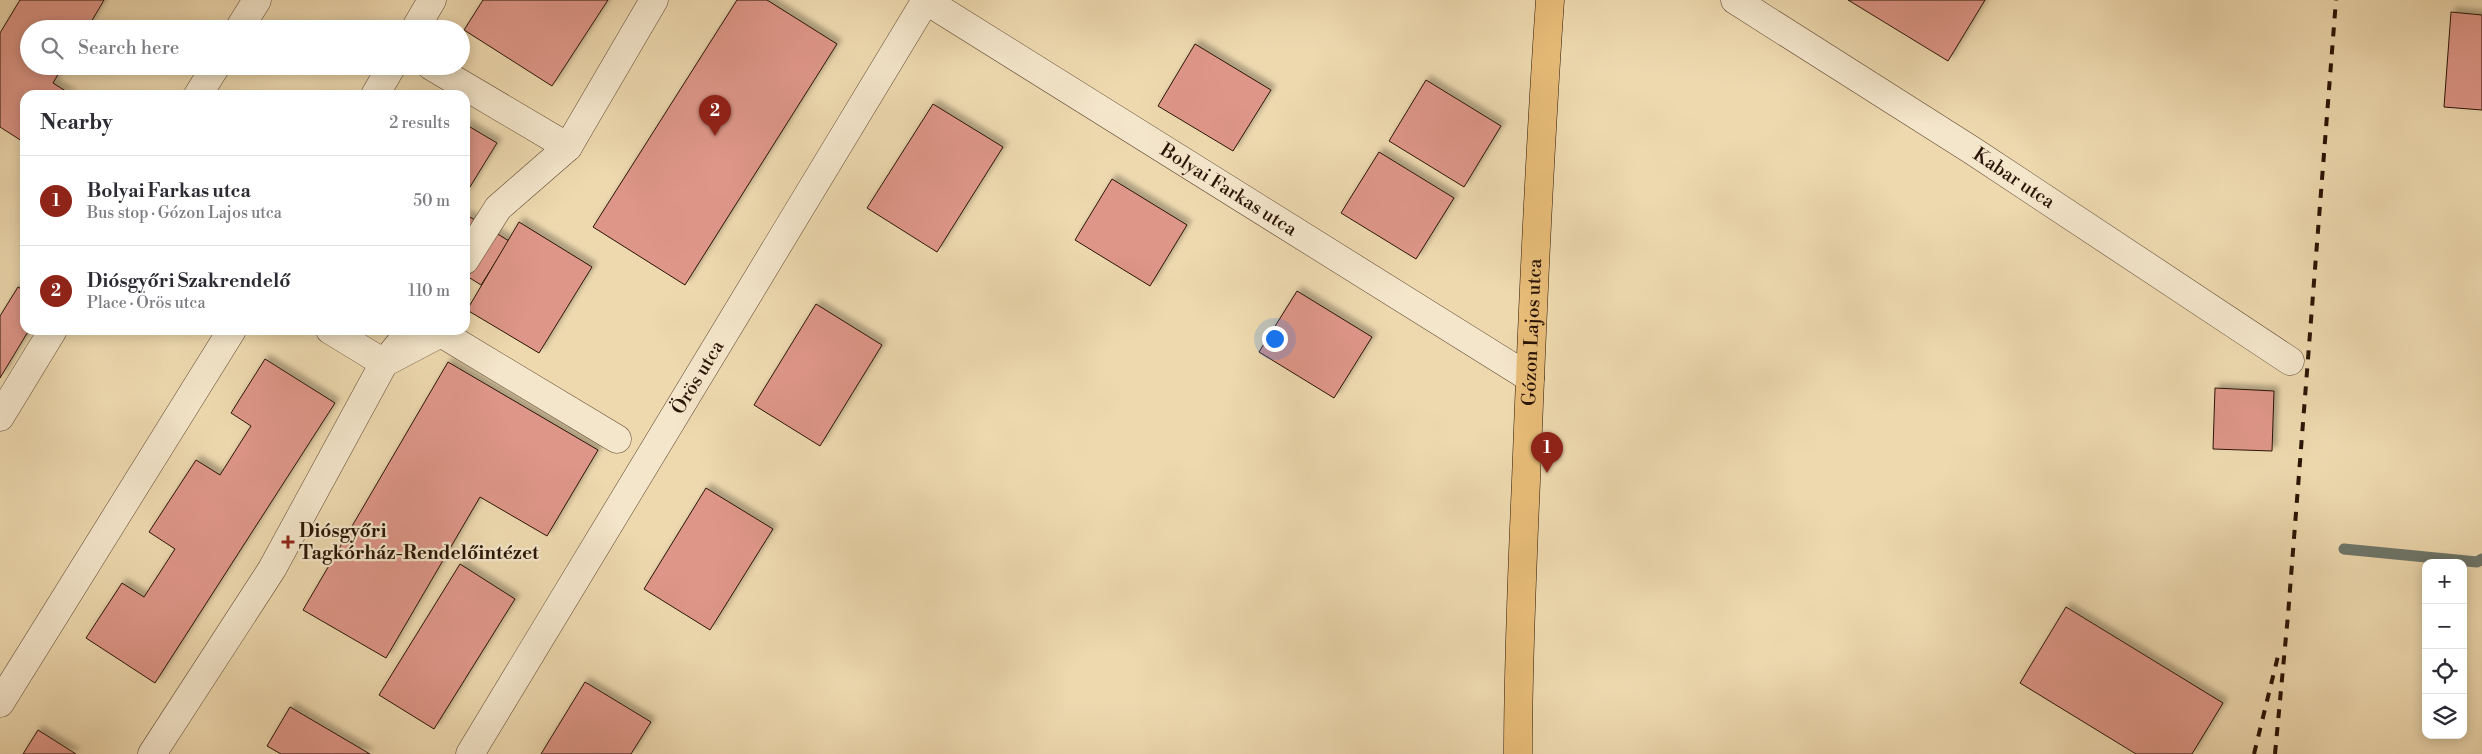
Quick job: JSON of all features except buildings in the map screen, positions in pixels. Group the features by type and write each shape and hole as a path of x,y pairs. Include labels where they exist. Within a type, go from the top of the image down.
{"main road":[{"name":"Gózon Lajos utca","path":"1518,754 1518,696 1530,378 1550,0"}],"street":[{"path":"245,20 257,0"},
{"path":"420,20 432,0"},
{"path":"470,252 498,208 568,148 654,0"},
{"name":"Bolyai Farkas utca","path":"926,0 1530,378"},
{"name":"Örös utca","path":"470,754 926,0"},
{"name":"Kabar utca","path":"1734,0 1973,151 2290,361"},
{"path":"201,90 210,75"},
{"path":"377,90 386,75"},
{"path":"445,75 568,148"},
{"path":"0,416 50,335"},
{"path":"0,703 229,335"},
{"path":"338,335 384,363"},
{"path":"152,754 272,569 384,363 408,335"},
{"path":"384,363 437,335"},
{"path":"444,335 617,439"}],"waterway":[{"path":"2344,549 2477,562 2482,559"}],"railway":[{"path":"2275,754 2288,615 2336,0"},
{"path":"2254,754 2279,652"}],"place":[{"name":"Diósgyőri Szakrendelő","path":"715,136"},
{"name":"Bolyai Farkas utca","path":"1547,473"},
{"name":"Diósgyőri Tagkórház-Rendelőintézet","path":"288,542"}]}
